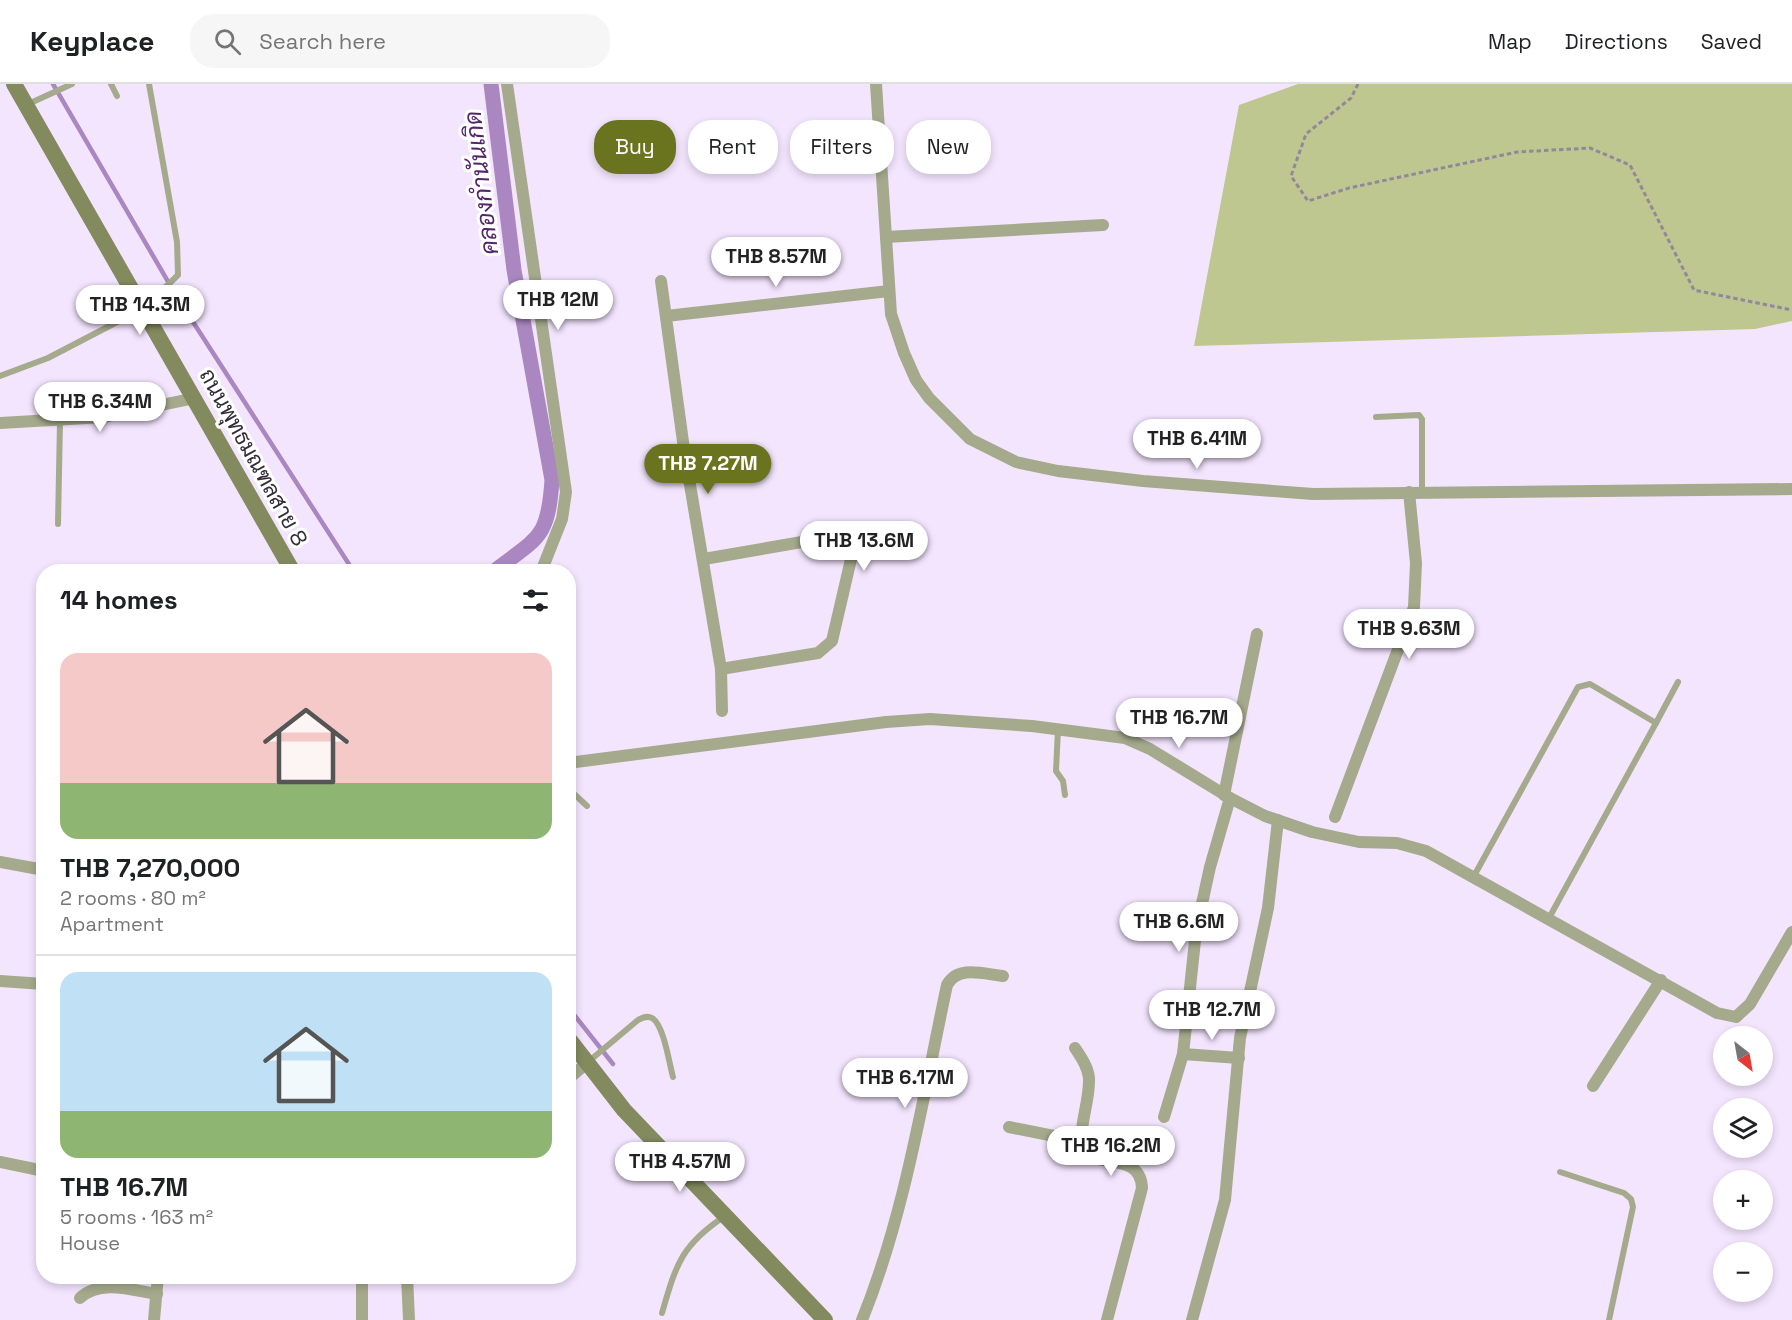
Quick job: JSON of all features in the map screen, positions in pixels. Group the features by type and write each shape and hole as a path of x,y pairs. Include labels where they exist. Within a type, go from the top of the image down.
{"street":[{"name":"ถนนพุทธมณฑลสาย 8","path":"14,84 288,564"},
{"path":"507,84 566,492 562,519 544,564"},
{"path":"876,84 891,314 916,380 970,439 1016,462 1058,471 1154,482 1313,494 1792,489"},
{"path":"886,237 1103,225"},
{"path":"661,281 684,449 722,669 722,711"},
{"path":"666,316 889,291"},
{"path":"0,423 60,422 140,411 195,398"},
{"path":"1335,817 1414,607 1416,563 1409,492"},
{"path":"704,559 842,535 851,543 852,555 832,641 827,647 818,653 722,669"},
{"path":"1164,1117 1184,1054 1196,931 1227,796 1257,634"},
{"path":"576,762 773,735 930,718 1058,729 1125,738 1150,749 1227,796 1278,820 1312,832 1359,842 1397,843 1426,850 1718,1013 1736,1017 1750,1004 1792,932"},
{"path":"1192,1320 1225,1200 1239,1058 1268,908 1278,820"},
{"path":"0,862 36,869"},
{"path":"862,1320 881,1271 914,1138 947,985 952,976 961,972 1003,976"},
{"path":"1593,1086 1661,980"},
{"path":"0,981 36,983"},
{"path":"1075,1048 1086,1066 1089,1079 1079,1141 1084,1155 1127,1165 1138,1170 1142,1178 1142,1188 1107,1320"},
{"path":"576,1049 624,1110 825,1320"},
{"path":"1184,1054 1239,1058"},
{"path":"576,1072 587,1063"},
{"path":"1009,1127 1079,1141"},
{"path":"0,1162 36,1169"},
{"path":"154,1320 158,1284"},
{"path":"362,1284 362,1320"},
{"path":"408,1284 410,1320"},
{"path":"80,1298 87,1291 103,1287 157,1294"}],"lane":[{"path":"26,105 72,84"},
{"path":"111,84 117,96"},
{"path":"0,376 48,358 144,308 178,275 177,242 149,84"},
{"path":"1376,417 1419,415 1422,419 1422,492"},
{"path":"58,524 60,422"},
{"path":"1549,918 1678,682"},
{"path":"1474,876 1578,687 1590,684 1656,723"},
{"path":"1058,729 1056,771 1063,781 1065,795"},
{"path":"576,796 587,806"},
{"path":"587,1063 638,1020 648,1017 653,1018 660,1029 673,1077"},
{"path":"1560,1172 1624,1193 1631,1199 1633,1207 1609,1320"},
{"path":"662,1313 675,1269 687,1250 700,1232 725,1215"}],"path":[{"path":"1358,84 1351,98 1306,134 1291,176 1308,201 1349,188 1517,152 1590,148 1630,165 1694,291 1792,310"}],"green space":[{"path":"1298,84 1792,84 1792,321 1755,329 1194,346 1239,105"}],"waterway":[{"path":"53,84 177,297 349,564"},
{"name":"คลองกำนันเกิด","path":"491,84 514,270 552,480 547,515 538,535 504,564"},
{"path":"576,1017 613,1064"}]}
